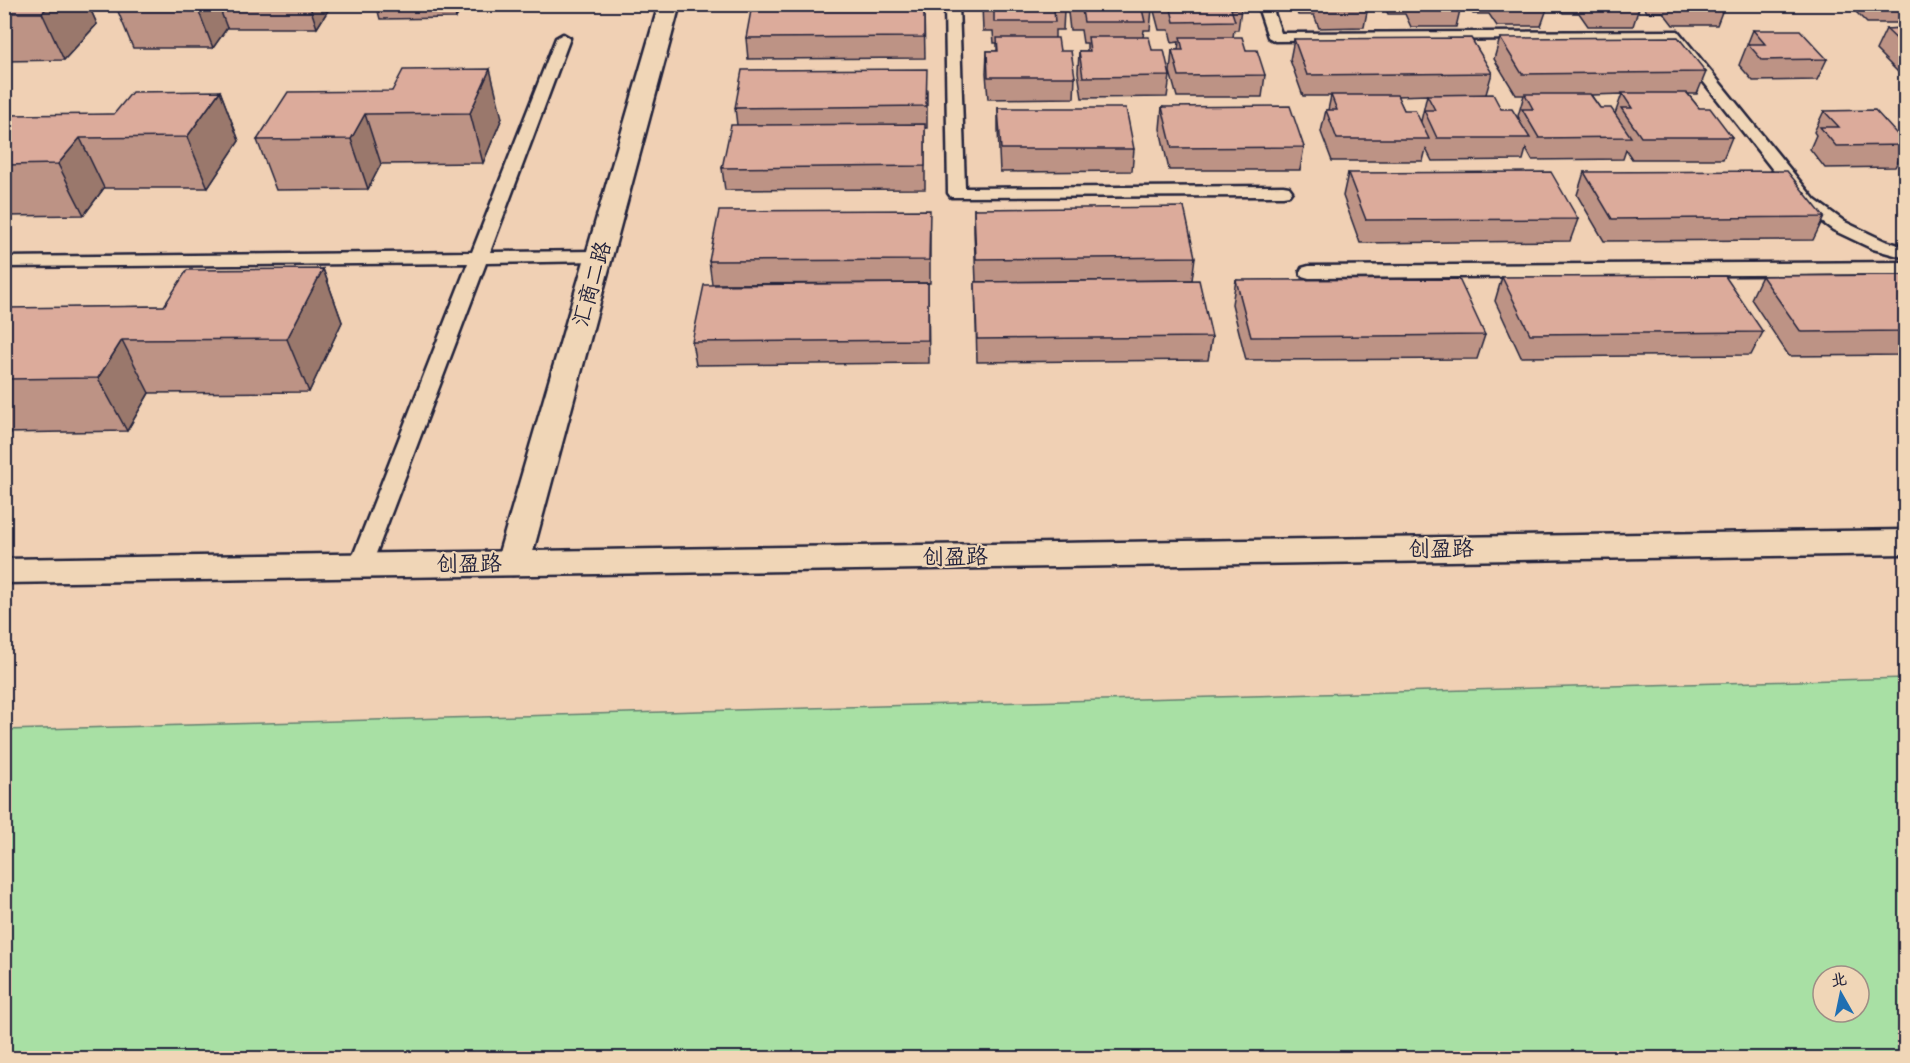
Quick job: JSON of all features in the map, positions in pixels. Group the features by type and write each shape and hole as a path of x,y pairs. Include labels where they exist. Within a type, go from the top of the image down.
{"street":[{"name":"汇商二路","path":"513,563 670,4"},
{"name":"创盈路","path":"4,571 1905,542"}],"lane":[{"path":"952,4 957,193 1283,191"},
{"path":"1264,4 1275,37 1673,34 1809,204 1839,226 1905,253"},
{"path":"361,566 563,38"},
{"path":"4,261 599,256"},
{"path":"1309,272 1905,268"}],"green space":[{"path":"1905,678 1905,1058 5,1058 5,730"}],"building":[{"path":"4,4 50,4 42,13 4,13"},
{"path":"924,4 924,37 746,38 752,5"},
{"path":"983,4 1063,4 1064,10 1054,10 1055,22 994,22 994,10 983,10"},
{"path":"1071,4 1151,4 1152,9 1142,9 1145,22 1084,22 1082,10 1071,10"},
{"path":"1160,4 1240,4 1241,9 1231,9 1235,21 1174,22 1171,9 1161,9"},
{"path":"1322,4 1367,4 1368,7 1323,7"},
{"path":"1415,4 1460,4 1461,6 1416,7"},
{"path":"1502,4 1547,4 1548,6 1503,6"},
{"path":"1640,4 1640,5 1595,5"},
{"path":"1905,28 1905,47 1886,29"},
{"path":"1753,30 1800,30 1827,59 1762,60 1748,44 1765,44"},
{"path":"1088,37 1149,37 1152,50 1164,50 1170,76 1083,77 1079,51 1090,51"},
{"path":"1180,37 1242,37 1246,50 1257,50 1265,75 1179,76 1172,50 1183,50"},
{"path":"1678,37 1706,72 1522,74 1500,38"},
{"path":"997,38 1058,38 1060,51 1071,51 1075,77 988,77 987,51 998,51"},
{"path":"1471,38 1492,73 1307,75 1294,39"},
{"path":"490,69 470,113 365,114 351,139 257,140 288,92 392,91 403,70"},
{"path":"927,69 926,106 735,108 742,70"},
{"path":"220,91 187,137 80,138 58,164 4,165 4,118 7,115 114,114 132,92"},
{"path":"1622,93 1687,93 1699,108 1710,108 1732,137 1641,137 1621,108 1632,108"},
{"path":"1493,94 1501,109 1512,109 1530,138 1437,138 1424,110 1435,110 1427,95"},
{"path":"1525,94 1590,94 1600,108 1611,108 1631,137 1539,138 1522,109 1533,109"},
{"path":"1331,95 1397,95 1404,110 1415,110 1429,139 1337,139 1326,110 1337,110"},
{"path":"1290,106 1304,147 1172,148 1162,107"},
{"path":"998,108 1126,108 1134,149 1001,149"},
{"path":"1875,110 1905,145 1836,146 1820,127 1839,127 1824,111"},
{"path":"925,124 925,166 722,168 731,125"},
{"path":"1787,171 1824,217 1612,219 1584,172"},
{"path":"1551,172 1578,219 1366,220 1348,173"},
{"path":"1184,207 1195,257 976,259 974,209"},
{"path":"930,210 929,260 709,261 719,211"},
{"path":"323,269 287,339 122,340 98,378 4,379 5,308 164,306 187,270"},
{"path":"1905,275 1905,331 1801,332 1762,276"},
{"path":"1725,276 1763,332 1530,334 1502,277"},
{"path":"1459,279 1485,335 1251,337 1236,280"},
{"path":"1199,280 1212,337 977,339 975,282"},
{"path":"928,283 928,340 692,342 704,285"}]}
